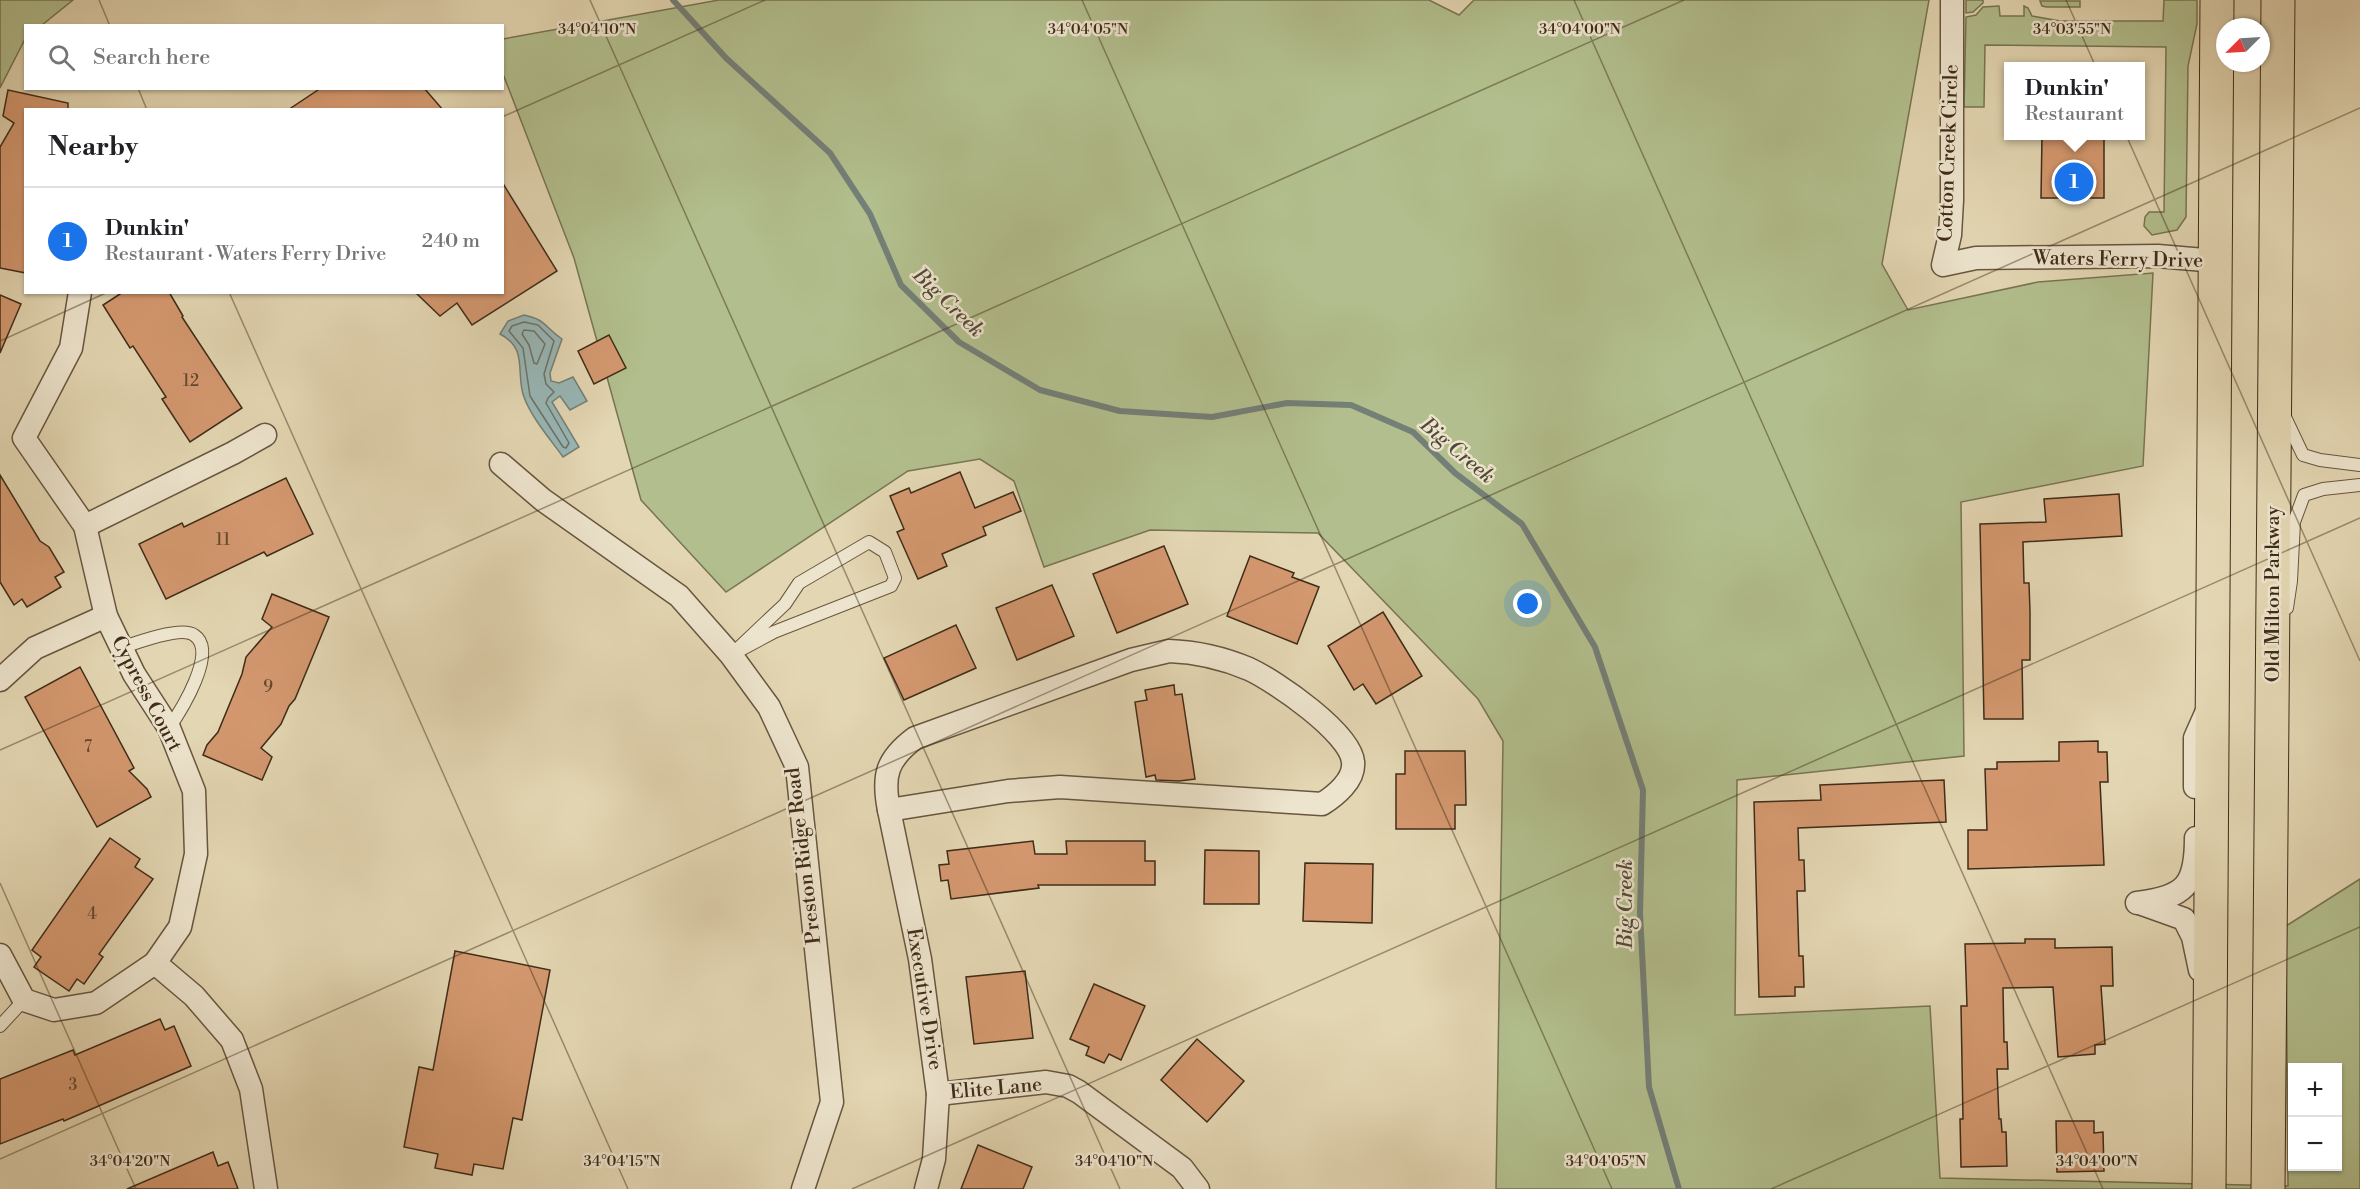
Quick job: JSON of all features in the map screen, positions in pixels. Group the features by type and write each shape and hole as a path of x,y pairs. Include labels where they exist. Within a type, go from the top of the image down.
{"highway":[{"path":"2209,1189 2217,0"},
{"name":"Old Milton Parkway","path":"2268,1189 2278,0"}],"street":[{"name":"Cotton Creek Circle","path":"1952,0 1952,200 1950,235 1943,265 1976,258 2020,259"},
{"name":"Waters Ferry Drive","path":"2020,259 2158,256 2216,261"},
{"name":"Cypress Court","path":"80,294 71,348 24,438 84,526 106,616 135,674 169,728 194,791 195,854 180,927 155,963"},
{"path":"84,526 265,435"},
{"name":"Preston Ridge Road","path":"501,464 543,500 679,596 731,655 769,707 797,767 832,1102 802,1189"},
{"path":"0,680 35,648 106,616"},
{"name":"Executive Drive","path":"889,810 1008,791 1060,787 1322,804 1337,795 1352,772 1354,761 1347,747 1324,721 1302,701 1275,683 1220,658 1191,652 1169,651 1131,660 915,738 898,751 888,769 885,789 889,810 920,959 938,1094 934,1159 926,1189"},
{"path":"2211,1016 2193,937 2184,919 2137,903 2163,900 2183,890 2196,864 2195,738 2213,696"},
{"path":"0,955 24,1000 54,1010 96,1003 155,963 194,996 232,1040 251,1089 266,1189"},
{"name":"Elite Lane","path":"938,1094 1046,1082 1068,1086 1182,1168 1198,1189"}],"lane":[{"path":"2275,357 2285,422 2303,455 2320,460 2360,465"},
{"path":"2272,698 2291,581 2294,522 2304,495 2323,489 2360,485"},
{"path":"869,542 885,552 895,578 891,586 774,632 731,655 786,604 799,583 869,542"},
{"path":"121,648 145,639 169,634 194,634 199,640 202,652 199,675 169,728"},
{"path":"0,1026 24,1000"}],"green space":[{"path":"0,0 73,0 43,24 24,24 24,41 0,88"},
{"path":"719,0 1429,0 1459,15 1474,0 1929,0 1882,264 1908,310 2038,282 2153,273 2143,466 1961,502 1964,756 1737,780 1735,1015 1930,1006 1940,1178 2288,1186 2286,926 2360,879 2360,1189 1496,1189 1503,741 1478,699 1318,533 1150,530 1044,567 1014,481 980,459 908,471 726,592 641,500 574,258 504,77 504,39"},
{"path":"1966,0 1983,0 1983,3 1973,12 1966,13"},
{"path":"2164,0 2197,0 2197,24 2188,66 2186,217 2177,230 2152,235 2144,226 2145,217 2149,212 2164,212 2166,47 1985,45 1984,107 1964,107 1966,17 1976,15 1983,7 1999,6 2000,16 2024,16 2024,6 2028,8 2032,16 2060,21 2163,21"},
{"path":"2040,1 2080,1 2080,7 2047,7 2042,6"}],"water":[{"path":"524,315 541,322 562,339 550,373 551,381 559,383 573,377 587,401 570,410 560,396 552,402 579,447 563,457 527,405 522,388 518,354 509,340 500,334 508,321"}],"building":[{"path":"8,90 68,103 68,108 24,108 24,273 0,268 0,147 14,123 3,116"},
{"path":"318,90 426,90 441,108 291,108"},
{"path":"2042,140 2104,140 2104,198 2041,198"},
{"path":"504,185 557,271 472,325 457,303 440,316 417,294 504,294"},
{"path":"120,294 170,294 182,317 242,408 190,442 162,399 166,397 133,346 130,348 103,305"},
{"path":"0,295 21,304 0,353"},
{"path":"609,335 626,368 594,384 578,351"},
{"path":"960,472 975,508 1013,492 1021,511 983,527 986,535 942,554 947,566 918,579 897,532 904,529 890,496 909,488 911,493"},
{"path":"0,475 40,541 49,547 64,572 55,577 61,587 27,607 22,599 14,605 0,582"},
{"path":"286,478 313,534 267,556 264,552 166,599 139,544 182,523 184,527"},
{"path":"2119,494 2122,536 2023,542 2024,583 2029,583 2030,660 2022,660 2023,719 1984,719 1980,524 2046,522 2044,499"},
{"path":"1164,546 1188,604 1117,633 1093,574"},
{"path":"1250,556 1294,573 1292,577 1319,587 1297,644 1227,616"},
{"path":"1052,585 1074,636 1017,660 996,608"},
{"path":"272,594 329,617 295,699 289,706 281,724 261,748 272,757 262,780 203,755 207,745 218,732 242,674 246,657 272,627 262,619"},
{"path":"1383,612 1422,676 1376,704 1363,684 1354,690 1328,646"},
{"path":"956,625 976,668 904,700 884,658"},
{"path":"80,667 134,768 129,771 147,789 151,797 97,827 25,697"},
{"path":"1174,685 1175,695 1182,694 1195,779 1156,780 1155,775 1146,777 1135,702 1147,700 1145,690"},
{"path":"2098,741 2098,752 2107,752 2108,782 2100,782 2104,865 1968,869 1968,830 1987,830 1985,769 1997,769 1997,762 2059,761 2059,742"},
{"path":"1405,751 1465,751 1466,805 1455,805 1455,829 1396,829 1396,774 1405,774"},
{"path":"1944,780 1946,822 1798,828 1799,860 1804,860 1805,891 1797,891 1799,956 1803,956 1804,987 1795,987 1795,996 1759,997 1754,802 1821,800 1820,785"},
{"path":"110,838 140,859 135,867 153,879 99,954 103,957 84,984 77,979 69,991 34,967 41,957 32,950"},
{"path":"1033,841 1035,854 1067,854 1066,841 1145,841 1145,861 1155,861 1155,885 1038,885 1039,888 951,899 948,880 941,881 939,865 949,864 947,851"},
{"path":"1205,850 1259,851 1259,904 1204,904"},
{"path":"1305,863 1373,864 1372,923 1303,921"},
{"path":"2025,939 2055,939 2055,948 2112,947 2113,986 2101,986 2105,1044 2095,1045 2095,1054 2058,1057 2053,987 2003,988 2004,1042 2007,1042 2008,1069 1997,1069 1999,1119 2001,1119 2002,1132 2006,1132 2007,1166 1961,1167 1960,1119 1963,1119 1961,1006 1967,1006 1965,944 2025,943"},
{"path":"455,951 550,970 522,1120 513,1118 503,1169 474,1164 472,1175 435,1168 438,1154 404,1147 419,1067 433,1070"},
{"path":"1025,971 1033,1038 974,1044 966,977"},
{"path":"1094,984 1145,1006 1121,1060 1109,1054 1104,1063 1086,1055 1089,1047 1070,1039"},
{"path":"160,1019 165,1030 174,1026 191,1066 64,1121 63,1119 0,1144 0,1079 73,1050 75,1055"},
{"path":"1197,1039 1244,1081 1207,1122 1161,1080"},
{"path":"2056,1121 2094,1121 2094,1133 2103,1132 2104,1171 2057,1172"},
{"path":"978,1145 1032,1167 1023,1189 961,1189"},
{"path":"213,1152 218,1166 228,1162 238,1189 127,1189"}],"waterway":[{"name":"Big Creek","path":"673,0 726,58 830,153 870,214 901,285 959,342 1040,390 1120,411 1212,417 1287,403 1351,405 1413,432 1455,473 1522,524 1595,647 1643,790 1640,913 1649,1087 1679,1189"}],"place":[{"name":"Dunkin'","path":"2074,182"}]}
